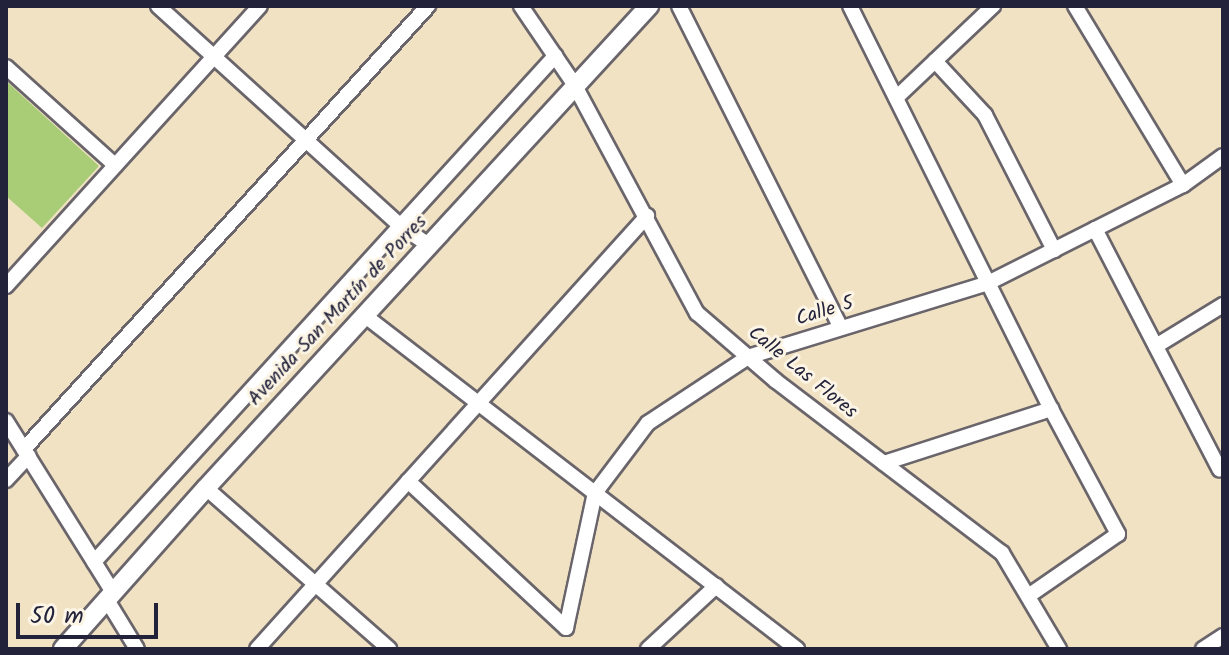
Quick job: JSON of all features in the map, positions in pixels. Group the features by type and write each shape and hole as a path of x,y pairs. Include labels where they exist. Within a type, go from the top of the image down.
{"street":[{"path":"158,6 402,227 429,245"},
{"path":"6,286 260,6"},
{"path":"6,480 26,452 428,6"},
{"name":"Calle Las Flores","path":"521,6 574,84 697,313 748,357 1002,553 1059,649"},
{"name":"Avenida San Martín de Porres","path":"63,649 574,84 649,6"},
{"path":"679,6 841,328"},
{"path":"850,6 1051,409 1118,534 1028,596"},
{"path":"896,98 993,6"},
{"path":"1075,6 1183,185"},
{"path":"94,562 555,56"},
{"path":"935,61 985,115 1054,250"},
{"path":"6,67 115,165"},
{"name":"Calle 5","path":"408,481 566,628 595,493 648,423 748,357 988,283 1183,185 1223,156"},
{"path":"257,649 647,216"},
{"path":"1095,229 1220,470"},
{"path":"1156,346 1223,305"},
{"path":"364,315 797,649"},
{"path":"884,463 1051,409"},
{"path":"6,421 94,562 137,649"},
{"path":"206,488 313,586 389,649"},
{"path":"648,649 716,586"},
{"path":"1203,649 1223,636"}],"green space":[{"path":"6,81 99,166 42,228 6,196"}]}
